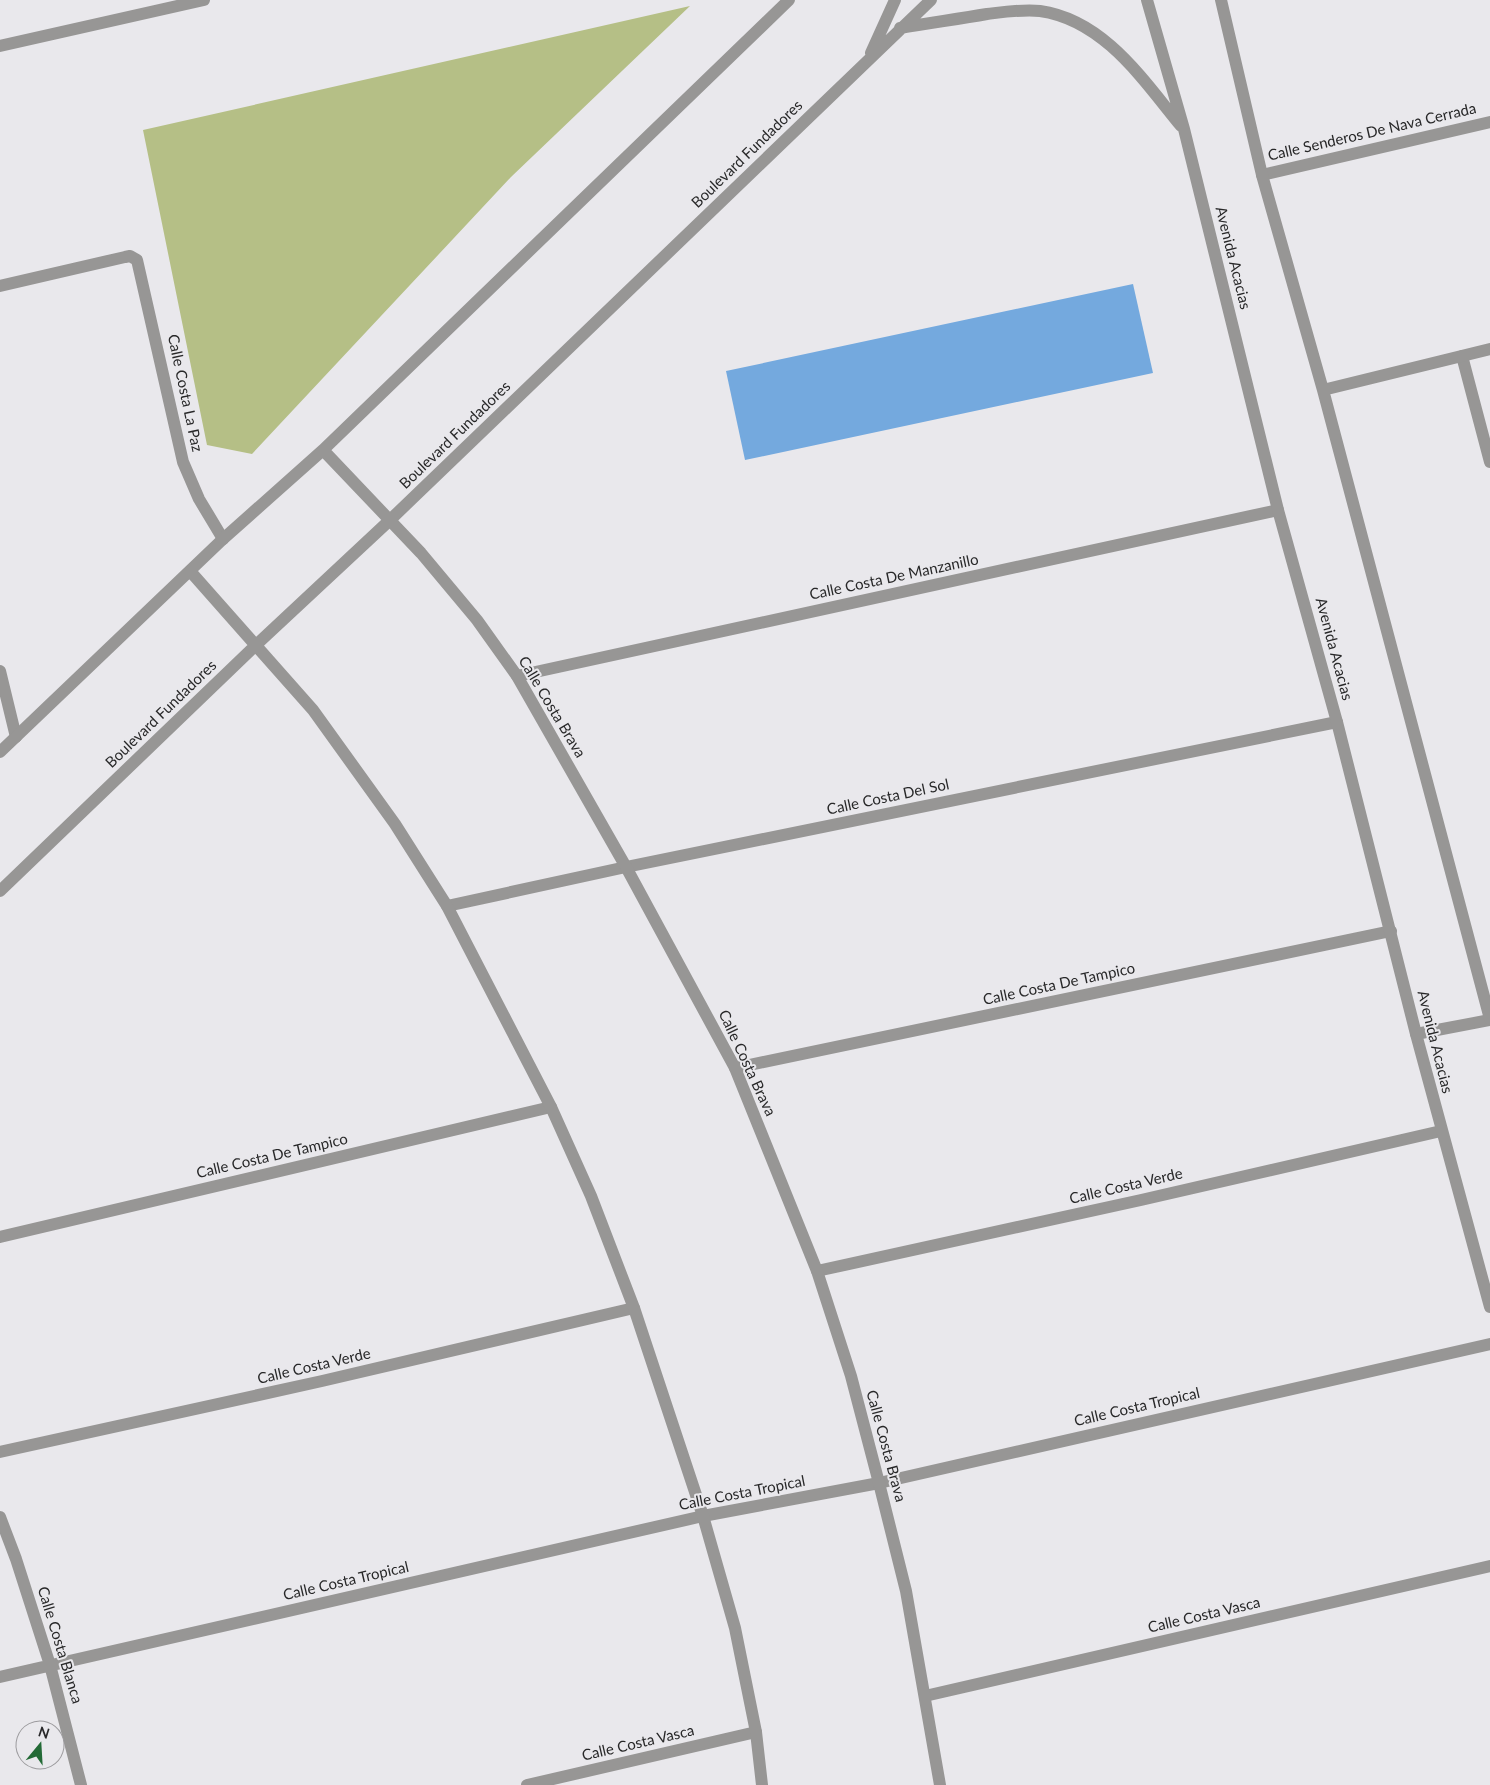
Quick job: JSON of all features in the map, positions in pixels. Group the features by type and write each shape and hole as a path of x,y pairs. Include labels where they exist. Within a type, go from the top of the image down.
{"street":[{"path":"0,46 169,4 204,0"},
{"path":"0,752 223,540 323,450 789,0"},
{"path":"868,60 895,0"},
{"name":"Boulevard Fundadores","path":"0,891 390,520 931,0"},
{"name":"Avenida Acacias","path":"1147,0 1184,130 1278,510 1337,722 1441,1131 1490,1308"},
{"path":"1221,0 1262,174 1323,390 1490,1020 1416,1034"},
{"path":"900,28 1004,12 1039,11 1068,18 1096,33 1132,66 1184,130"},
{"name":"Calle Senderos De Nava Cerrada","path":"1262,174 1490,122"},
{"name":"Calle Costa La Paz","path":"0,286 125,257 134,257 139,264 183,462 199,499 223,540"},
{"path":"1323,390 1490,350"},
{"path":"1462,356 1490,462"},
{"name":"Calle Costa Brava","path":"323,450 421,553 477,620 517,676 626,867 735,1068 817,1271 851,1376 906,1591 940,1785"},
{"name":"Calle Costa De Manzanillo","path":"517,676 1278,510"},
{"path":"190,571 318,718 395,824 446,906 551,1108 591,1196 634,1308 703,1516 734,1628 756,1732 762,1785"},
{"path":"0,671 16,737"},
{"name":"Calle Costa Del Sol","path":"446,906 626,867 1337,722"},
{"name":"Calle Costa De Tampico","path":"735,1068 1391,931"},
{"name":"Calle Costa De Tampico","path":"0,1237 551,1108"},
{"name":"Calle Costa Verde","path":"817,1271 1151,1198 1441,1131"},
{"name":"Calle Costa Verde","path":"0,1452 322,1381 634,1308"},
{"name":"Calle Costa Tropical","path":"0,1677 703,1516 879,1483 1490,1344"},
{"name":"Calle Costa Blanca","path":"0,1518 16,1559 50,1665 82,1785"},
{"name":"Calle Costa Vasca","path":"925,1696 1490,1566"},
{"name":"Calle Costa Vasca","path":"527,1785 756,1732"}],"green space":[{"path":"690,6 511,177 252,454 207,445 143,130"}],"water":[{"path":"1133,284 1153,373 745,460 726,371"}]}
